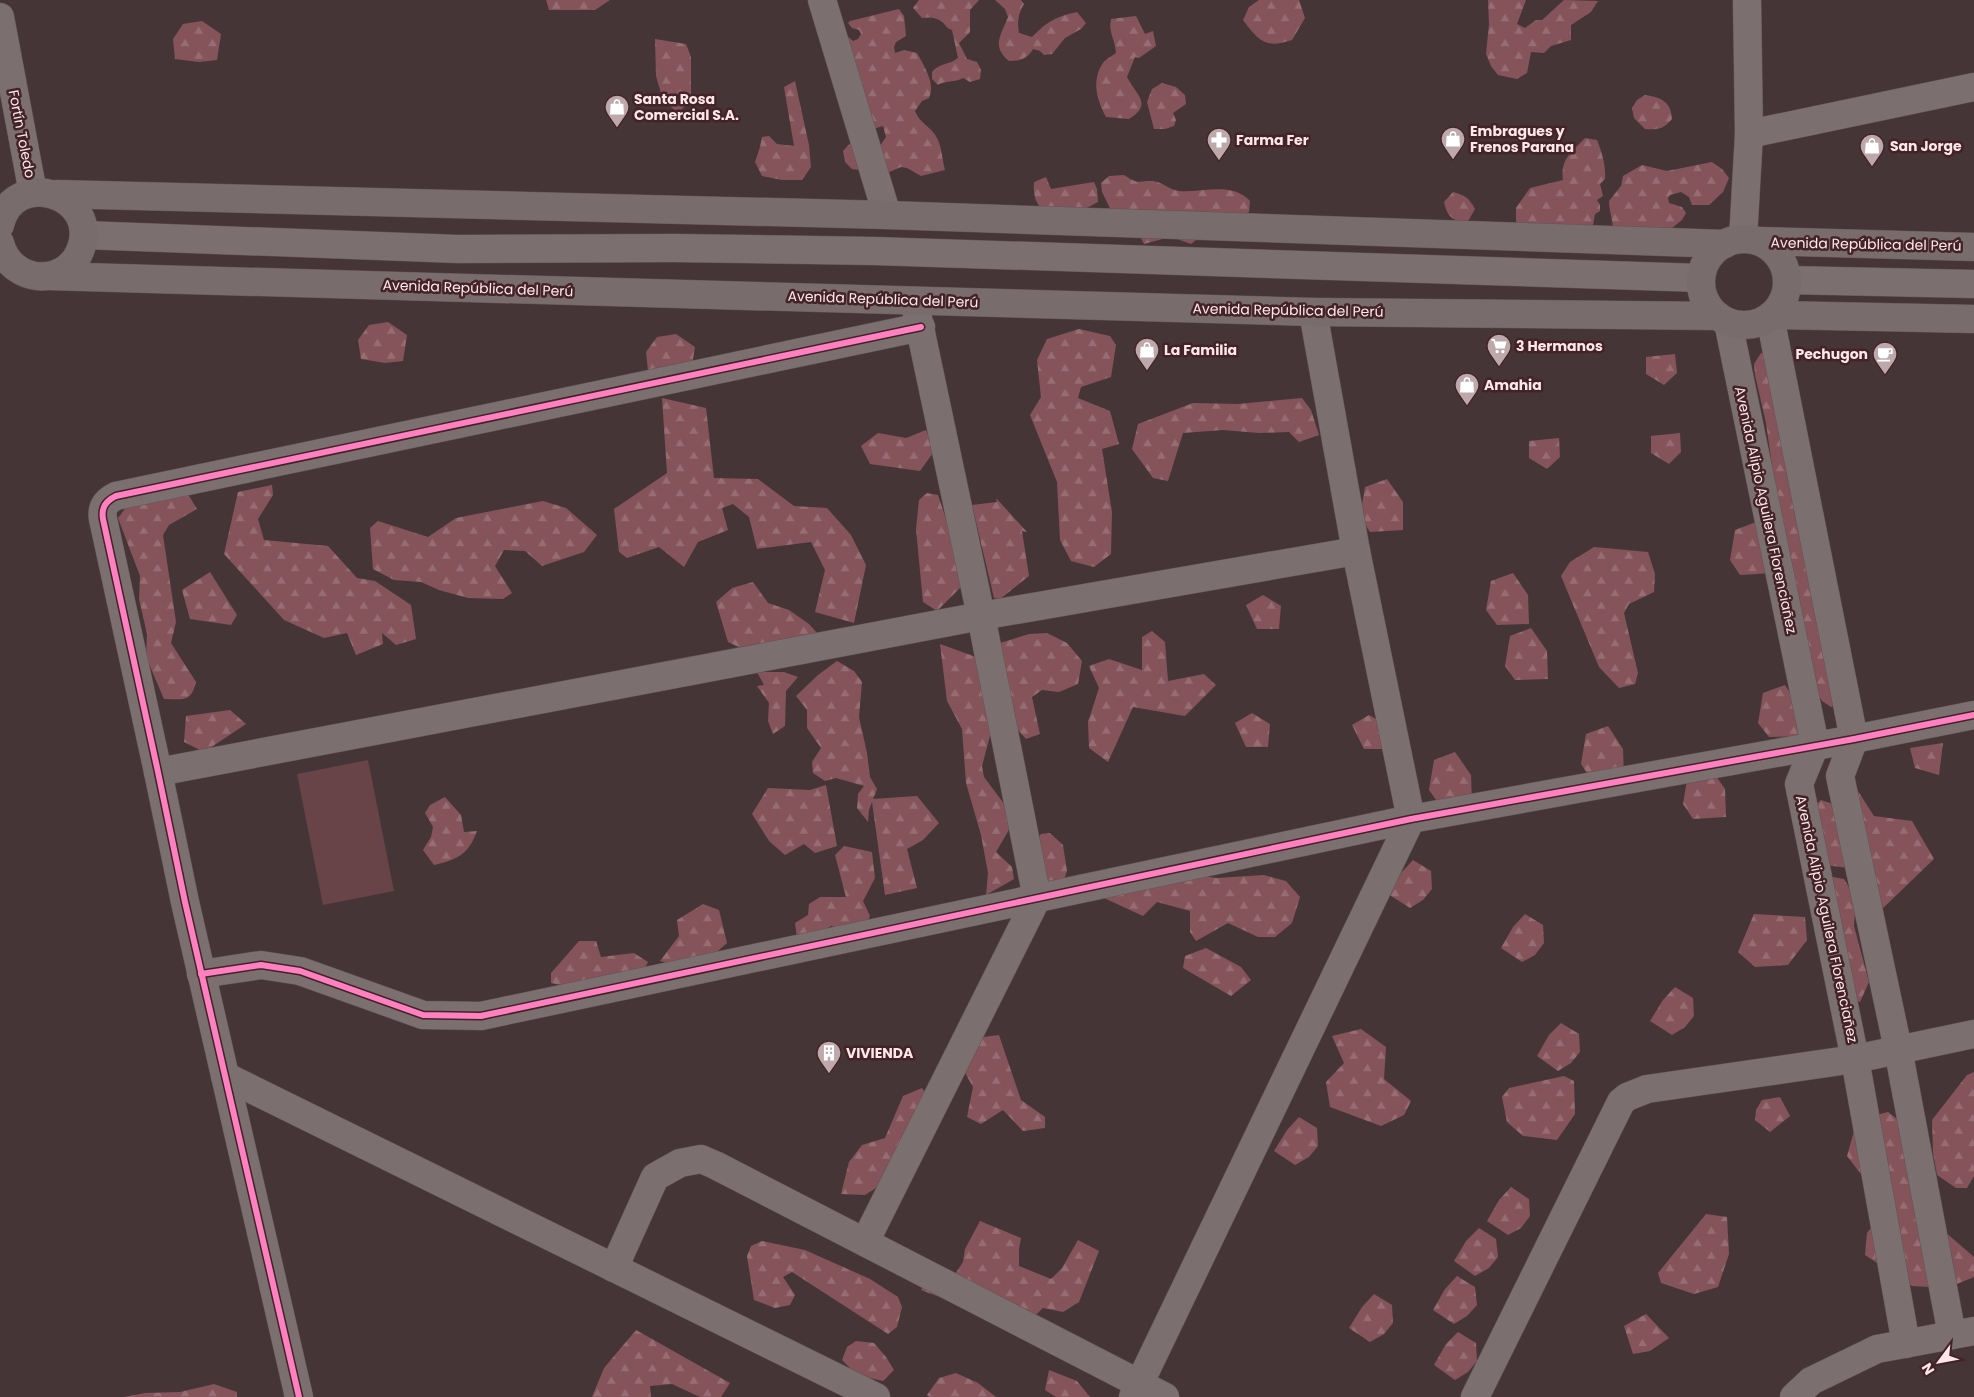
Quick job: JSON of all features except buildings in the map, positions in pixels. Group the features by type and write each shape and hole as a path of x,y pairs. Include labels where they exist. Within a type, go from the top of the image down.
{"highway":[{"name":"Avenida República del Perú","path":"0,192 1974,246"},
{"path":"0,225 8,207 21,197 39,194 74,208 79,216 84,235 79,254 66,269 42,276 21,272 14,267 4,254 0,243"},
{"path":"1772,316 1784,299 1787,280 1781,260 1768,246 1742,241 1712,254 1703,269 1701,286 1707,303 1723,319 1749,325 1772,316 1974,319"},
{"name":"Avenida República del Perú","path":"0,276 1313,312 1723,319"}],"street":[{"path":"822,0 887,215"},
{"path":"1742,241 1749,134 1747,0"},
{"name":"Fortín Toledo","path":"0,17 39,194"},
{"path":"1749,134 1974,87"},
{"path":"84,235 458,249 674,248 894,252 1701,278"},
{"path":"1787,280 1974,284"},
{"path":"865,1242 1037,898 981,616 914,300"},
{"path":"1136,1391 1411,820 1356,551 1313,312"},
{"path":"1772,316 1854,739 1840,776 1898,1049 1963,1333 1877,1349 1811,1381 1794,1397"},
{"name":"Avenida Alipio Aguilera Florenciañez","path":"1723,319 1815,746 1799,784 1855,1059 1906,1344"},
{"path":"299,1397 201,974 103,519 104,505 109,499 116,496 921,327"},
{"path":"158,772 981,616 1356,551"},
{"path":"201,974 261,965 300,971 423,1015 480,1016 1411,820 1854,739 1974,715"},
{"path":"1475,1397 1621,1102 1627,1097 1647,1089 1855,1059 1974,1034"},
{"path":"225,1076 876,1397"},
{"path":"614,1268 654,1177 680,1163 701,1159 715,1164 865,1242 1136,1391 1165,1397"}],"green space":[{"path":"546,0 610,0 595,10 549,10"},
{"path":"919,0 979,0 970,10 970,32 959,43 967,59 977,62 981,70 980,79 970,82 963,78 938,85 932,79 932,72 935,69 958,58 952,30 937,19 922,18 913,8"},
{"path":"995,0 1021,0 1024,4 1018,18 1019,33 1032,37 1052,20 1069,14 1077,12 1086,23 1081,29 1065,38 1052,54 1044,55 1040,51 1033,49 1023,59 1009,61 1000,50 999,45 1000,35 1008,17 1005,9"},
{"path":"1259,0 1299,0 1305,18 1292,40 1275,44 1263,41 1258,38 1243,20 1249,7"},
{"path":"1488,0 1526,0 1517,24 1525,28 1536,20 1542,20 1564,0 1598,1 1591,12 1571,25 1571,40 1551,46 1544,53 1531,52 1527,73 1517,79 1498,75 1491,66 1486,54 1489,24"},
{"path":"899,9 904,16 906,36 896,42 894,47 895,53 904,50 917,53 926,69 931,93 929,98 922,101 915,111 937,138 945,170 921,176 907,168 901,167 887,173 852,169 845,162 843,151 856,137 880,146 886,137 883,126 873,129 846,35 853,41 858,39 861,34 859,30 852,28 848,23"},
{"path":"1136,16 1145,34 1153,31 1156,46 1139,58 1135,57 1127,77 1142,104 1136,114 1129,119 1106,117 1100,104 1096,83 1103,63 1116,53 1110,28 1111,19"},
{"path":"202,21 221,34 217,60 199,62 175,59 173,39 183,24"},
{"path":"655,39 686,44 691,57 691,100 678,113 663,100 656,76"},
{"path":"795,81 809,145 811,167 802,180 782,180 762,176 755,162 762,137 769,136 777,144 794,146 784,87"},
{"path":"1162,83 1176,87 1185,95 1186,104 1173,113 1176,120 1174,126 1165,129 1154,129 1147,102 1152,89"},
{"path":"1645,95 1664,101 1670,108 1672,119 1663,127 1645,129 1634,118 1632,108 1637,100"},
{"path":"1585,138 1597,140 1605,169 1605,179 1600,184 1603,196 1597,200 1600,205 1600,211 1595,214 1593,225 1575,231 1522,232 1516,221 1516,208 1530,188 1563,180 1565,161"},
{"path":"1712,162 1722,169 1729,178 1723,192 1709,205 1692,205 1689,197 1681,192 1670,195 1668,198 1669,203 1682,207 1686,213 1682,220 1672,228 1613,231 1609,201 1621,186 1623,176 1642,165 1667,171"},
{"path":"1124,175 1138,182 1153,181 1179,191 1216,189 1234,191 1250,201 1249,212 1205,234 1191,244 1177,239 1175,227 1166,238 1144,244 1136,228 1110,208 1102,192 1101,183 1109,176"},
{"path":"1046,177 1051,189 1094,182 1097,189 1098,202 1062,221 1055,218 1040,207 1035,197 1034,182"},
{"path":"1453,192 1461,194 1471,202 1475,209 1467,223 1457,221 1447,211 1444,202"},
{"path":"388,322 407,335 403,361 385,363 361,359 358,340 369,325"},
{"path":"1079,329 1110,336 1116,345 1111,377 1081,387 1078,398 1110,411 1119,444 1102,449 1112,512 1111,554 1094,567 1071,561 1060,540 1057,482 1030,415 1041,397 1037,360 1047,339"},
{"path":"676,334 695,347 691,372 648,371 646,352 657,337"},
{"path":"1772,352 1841,703 1831,707 1822,701 1810,681 1793,614 1766,423 1754,364 1761,353"},
{"path":"1675,354 1677,373 1664,385 1646,374 1646,357"},
{"path":"662,398 706,408 714,478 758,479 794,506 827,508 851,535 866,565 854,623 815,612 825,570 811,542 757,549 749,517 733,504 722,508 728,530 698,542 684,567 659,547 627,558 619,552 614,509 667,473"},
{"path":"1302,398 1311,410 1319,435 1299,442 1289,432 1259,433 1223,430 1183,433 1168,481 1153,478 1132,449 1138,424 1193,403 1238,404"},
{"path":"926,430 935,450 920,471 870,464 861,446 878,433 906,438"},
{"path":"1680,433 1681,452 1669,464 1651,453 1651,436"},
{"path":"1559,438 1560,457 1547,469 1529,458 1529,441"},
{"path":"1387,479 1403,502 1403,530 1370,532 1360,517 1365,487"},
{"path":"272,485 273,495 258,519 264,540 328,546 357,578 375,581 411,605 416,639 396,645 382,633 383,644 356,655 347,633 324,638 284,620 224,554 238,492"},
{"path":"186,491 197,509 169,525 163,535 176,622 171,643 196,682 189,697 164,699 146,657 147,634 139,599 140,576 118,518 131,501"},
{"path":"927,493 938,495 961,564 961,587 937,611 923,602 916,529 919,500"},
{"path":"996,498 1027,532 1022,531 1029,576 1000,599 994,598 972,505 997,502"},
{"path":"543,501 566,508 597,535 584,552 542,566 525,551 504,550 495,566 512,593 503,599 468,598 439,590 421,582 394,580 373,569 370,528 378,521 428,537 456,518"},
{"path":"1756,522 1773,573 1740,575 1730,560 1735,530"},
{"path":"1594,547 1648,552 1655,574 1654,592 1629,604 1624,613 1638,673 1635,684 1619,688 1599,667 1561,576 1570,562"},
{"path":"210,572 237,615 231,625 190,619 182,590"},
{"path":"1513,573 1528,595 1529,624 1497,625 1486,610 1491,581"},
{"path":"753,582 768,603 789,610 809,624 817,633 758,656 728,642 716,602 732,588"},
{"path":"1263,595 1281,606 1279,629 1257,629 1246,605"},
{"path":"1531,628 1547,651 1548,679 1515,680 1505,666 1510,636"},
{"path":"1152,631 1165,642 1168,681 1204,674 1216,685 1185,716 1133,707 1108,762 1089,748 1088,722 1099,688 1089,666 1109,659 1142,670 1142,637"},
{"path":"1047,633 1067,643 1082,661 1078,684 1059,692 1042,690 1032,697 1040,734 1026,739 1018,730 1000,643 1029,634"},
{"path":"940,644 976,657 991,732 982,766 984,777 1011,813 1013,823 996,852 1012,867 1014,879 986,895 988,873 981,835 966,783 962,729 947,701"},
{"path":"837,661 854,671 862,682 859,717 870,777 877,789 873,799 917,796 939,823 923,840 907,849 917,888 885,895 872,802 868,822 857,808 858,794 864,786 836,778 825,781 813,773 812,762 821,748 807,728 807,710 796,696 818,675"},
{"path":"757,672 784,672 798,677 786,691 785,726 773,734 768,721 769,703 757,686 764,685"},
{"path":"1785,685 1800,708 1801,736 1769,737 1758,723 1763,693"},
{"path":"230,710 246,724 204,752 184,742 186,716"},
{"path":"1252,713 1270,724 1268,747 1246,747 1235,723"},
{"path":"1369,715 1388,726 1385,749 1364,749 1352,725"},
{"path":"1608,726 1623,749 1624,778 1591,779 1581,764 1586,734"},
{"path":"1943,743 1939,775 1915,768 1910,748"},
{"path":"1455,752 1471,775 1472,803 1439,804 1429,790 1434,760"},
{"path":"1709,766 1725,789 1726,817 1693,819 1683,804 1688,774"},
{"path":"826,785 837,846 815,853 804,844 785,855 769,841 752,814 768,788 810,790"},
{"path":"1856,788 1874,816 1912,821 1934,859 1879,912 1857,869 1816,864 1806,814 1821,800 1848,809"},
{"path":"445,797 461,815 464,832 477,831 466,851 461,855 434,865 423,850 431,837 433,827 425,813 430,805"},
{"path":"1050,833 1063,845 1067,871 1064,880 1041,884 1035,842 1041,834"},
{"path":"844,846 872,852 875,878 863,901 870,916 861,936 831,926 812,938 797,938 795,923 808,915 809,904 820,897 846,897 835,855"},
{"path":"1413,860 1431,871 1432,889 1423,900 1410,908 1388,894 1401,873"},
{"path":"1180,873 1217,878 1264,875 1286,881 1300,897 1292,923 1275,937 1258,937 1228,923 1196,941 1190,932 1190,911 1157,902 1143,916 1093,893"},
{"path":"1833,877 1844,879 1856,899 1854,926 1869,982 1860,1002 1849,998 1819,895"},
{"path":"703,904 719,910 727,943 711,957 679,966 660,961 679,936 677,920"},
{"path":"1525,914 1543,925 1544,943 1535,955 1522,962 1501,948 1513,927"},
{"path":"1754,914 1805,917 1807,940 1788,965 1755,967 1738,952"},
{"path":"579,941 596,941 601,957 634,953 648,962 640,976 589,991 551,983 551,973"},
{"path":"1206,948 1241,967 1251,980 1231,996 1183,968 1185,956"},
{"path":"1675,987 1693,998 1694,1016 1685,1027 1672,1035 1650,1021 1663,1000"},
{"path":"1561,1023 1579,1034 1580,1052 1571,1063 1558,1071 1537,1056 1549,1035"},
{"path":"1361,1029 1386,1047 1384,1079 1411,1101 1404,1115 1381,1126 1330,1107 1326,1082 1344,1063 1332,1036"},
{"path":"999,1035 1021,1100 1045,1117 1045,1128 1023,1131 1003,1110 981,1124 967,1117 973,1087 959,1062 976,1038"},
{"path":"1974,1072 1974,1176 1967,1188 1956,1188 1937,1175 1933,1152 1932,1120 1967,1075"},
{"path":"1564,1076 1574,1081 1575,1114 1557,1140 1523,1136 1507,1122 1502,1097 1509,1088"},
{"path":"922,1088 928,1096 900,1172 865,1195 841,1194 849,1162 862,1145 885,1138 903,1096"},
{"path":"1780,1097 1790,1116 1770,1132 1755,1120 1756,1110 1762,1100"},
{"path":"1888,1112 1906,1126 1937,1225 1974,1257 1974,1277 1947,1288 1912,1286 1865,1255 1867,1233 1887,1208 1847,1156 1857,1120"},
{"path":"1299,1117 1317,1128 1318,1146 1309,1157 1295,1165 1274,1151 1287,1130"},
{"path":"1511,1187 1529,1199 1530,1216 1521,1228 1508,1235 1487,1221 1499,1200"},
{"path":"1706,1214 1727,1217 1729,1254 1718,1287 1694,1294 1661,1283 1658,1273"},
{"path":"980,1221 1021,1238 1019,1266 1051,1279 1062,1268 1078,1240 1099,1251 1079,1302 1063,1312 1043,1308 1022,1328 921,1290 932,1270 953,1277 963,1262 965,1249"},
{"path":"1479,1228 1496,1239 1498,1257 1489,1268 1475,1276 1454,1261 1466,1241"},
{"path":"762,1241 805,1250 870,1279 898,1297 902,1307 897,1327 888,1334 792,1272 783,1277 795,1295 790,1305 775,1308 754,1300 747,1256 751,1246"},
{"path":"1457,1276 1475,1287 1477,1305 1467,1316 1454,1324 1433,1310 1445,1289"},
{"path":"1374,1294 1392,1305 1393,1323 1384,1334 1370,1342 1349,1328 1362,1307"},
{"path":"1646,1314 1669,1338 1650,1351 1633,1354 1624,1326"},
{"path":"636,1330 730,1383 721,1397 700,1397 672,1384 650,1386 651,1397 592,1397 604,1368"},
{"path":"1458,1332 1476,1343 1477,1361 1468,1372 1455,1380 1434,1365 1446,1344"},
{"path":"856,1341 874,1343 886,1357 894,1370 883,1381 857,1375 842,1360 847,1347"},
{"path":"1049,1370 1077,1381 1090,1397 1056,1397 1045,1390"},
{"path":"956,1373 978,1383 996,1397 929,1397 927,1395 939,1378"},
{"path":"214,1384 237,1392 237,1397 124,1397 145,1393 180,1392"}],"shaded area":[{"path":"368,760 394,891 323,905 297,774"}],"cycle path":[{"path":"299,1397 185,902 103,519 105,505 116,496 921,327"},
{"path":"201,974 261,965 300,971 423,1015 481,1016 1411,819 1854,739 1974,715"}],"place":[{"name":"Santa Rosa Comercial S.A.","path":"617,128"},
{"name":"Embragues y Frenos Parana","path":"1453,160"},
{"name":"Farma Fer","path":"1219,161"},
{"name":"San Jorge","path":"1872,167"},
{"name":"3 Hermanos","path":"1499,367"},
{"name":"La Familia","path":"1147,371"},
{"name":"Pechugon","path":"1885,375"},
{"name":"Amahia","path":"1467,406"},
{"name":"VIVIENDA","path":"829,1074"}]}
